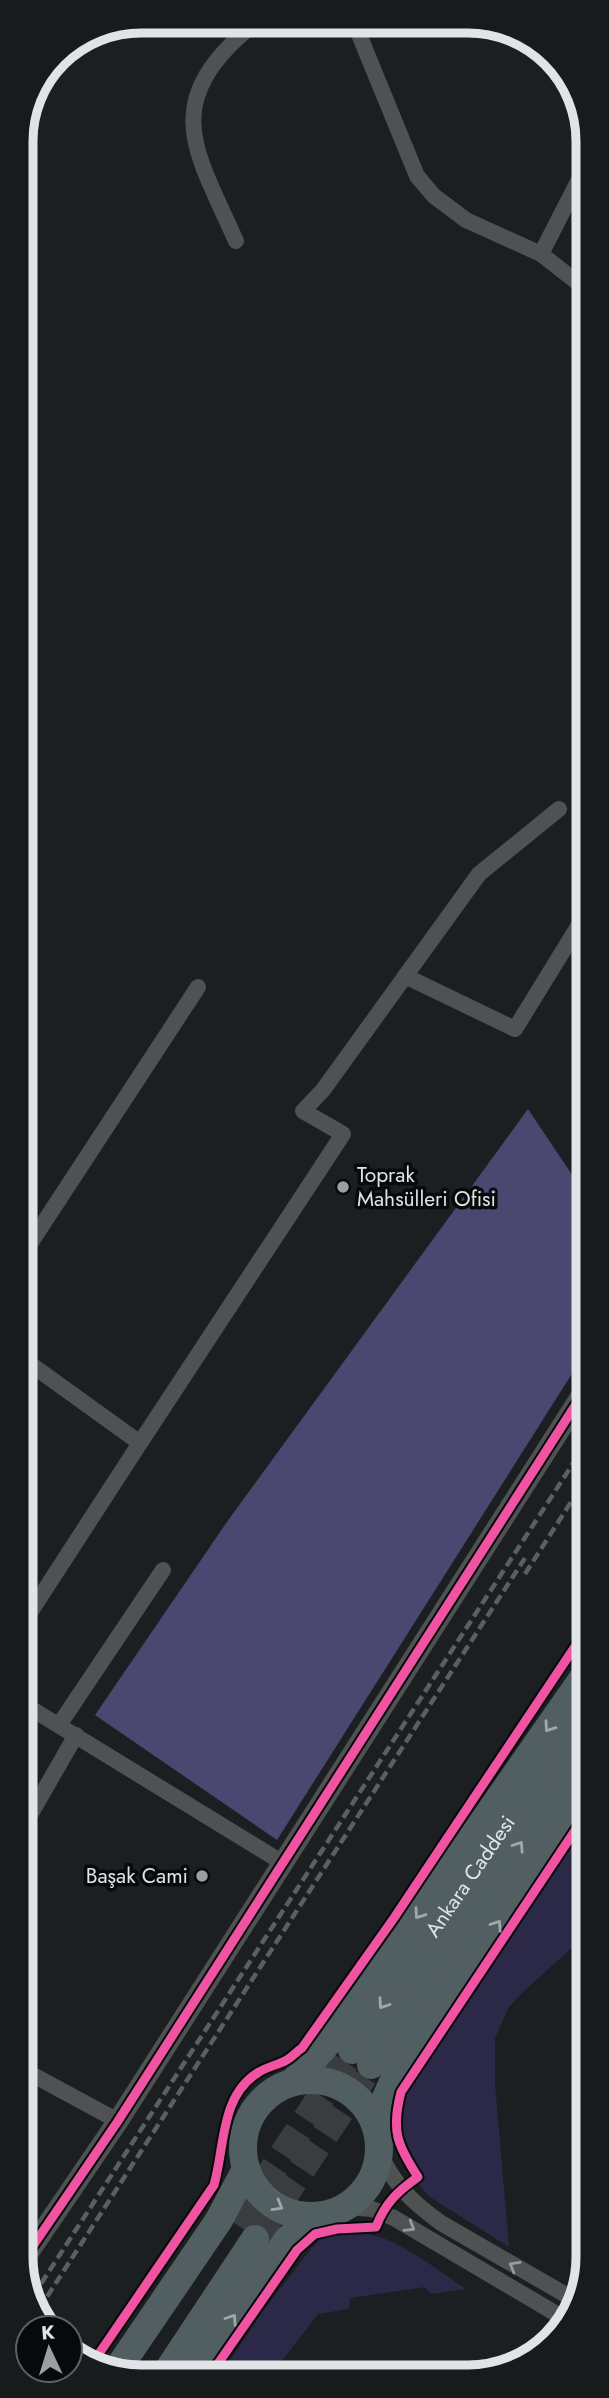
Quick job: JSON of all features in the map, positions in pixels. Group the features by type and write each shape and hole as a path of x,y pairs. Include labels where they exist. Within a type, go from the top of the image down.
{"highway":[{"path":"293,2082 333,2037 576,1687"},
{"name":"Ankara Caddesi","path":"576,1721 362,2057 576,1759"},
{"path":"201,2365 288,2239 311,2221 336,2211 361,2195 372,2179 383,2105 398,2070 576,1814"},
{"path":"336,2211 306,2216 287,2212 269,2202 255,2187 246,2169 243,2147 247,2126 257,2106 273,2092 293,2082 315,2080 335,2084 354,2095 369,2111 378,2141"},
{"path":"135,2361 219,2220 246,2169"},
{"path":"135,2361 246,2232 171,2365"}],"street":[{"path":"236,241 202,165 191,128 193,103 212,65 244,33"},
{"path":"358,33 417,176 434,196 466,220 541,254 576,281"},
{"path":"541,254 576,185"},
{"path":"33,1608 343,1134 303,1111 323,1090 479,874 559,809"},
{"path":"405,976 515,1029 576,930"},
{"path":"33,1239 198,987"},
{"path":"33,1367 140,1443"},
{"path":"33,2246 118,2121 576,1404"},
{"path":"59,1724 163,1570"},
{"path":"33,1709 283,1863"},
{"path":"33,1810 76,1735"},
{"path":"33,2074 118,2121"},
{"path":"378,2141 401,2189 421,2208 440,2223 567,2297"},
{"path":"336,2211 372,2209 394,2218 558,2315"}],"shaded area":[{"path":"528,1109 576,1181 576,1367 277,1840 95,1715 229,1519"},
{"path":"576,1835 576,1944 509,2007 495,2038 495,2084 509,2247 430,2197 411,2173 400,2148 398,2135 401,2108 407,2093"},
{"path":"348,2231 380,2237 410,2251 466,2289 431,2294 425,2287 350,2298 349,2309 318,2314 279,2365 227,2365 265,2308 320,2239"}],"tunnel":[{"path":"237,2225 352,2050"},
{"path":"255,2239 371,2065"}],"railway":[{"path":"38,2288 576,1459"},
{"path":"525,1574 576,1494"},
{"path":"43,2302 525,1558"}],"cycle path":[{"path":"33,2246 118,2121 576,1404"},
{"path":"98,2355 214,2185 226,2123 237,2094 246,2082 259,2072 285,2061 302,2048 394,1918 576,1645"},
{"path":"217,2365 297,2250 315,2234 337,2229 376,2227 393,2198 418,2177 405,2156 398,2137 396,2117 401,2092 576,1829"}],"place":[{"name":"Toprak Mahsülleri Ofisi","path":"343,1187"},
{"name":"Başak Cami","path":"202,1876"}]}
